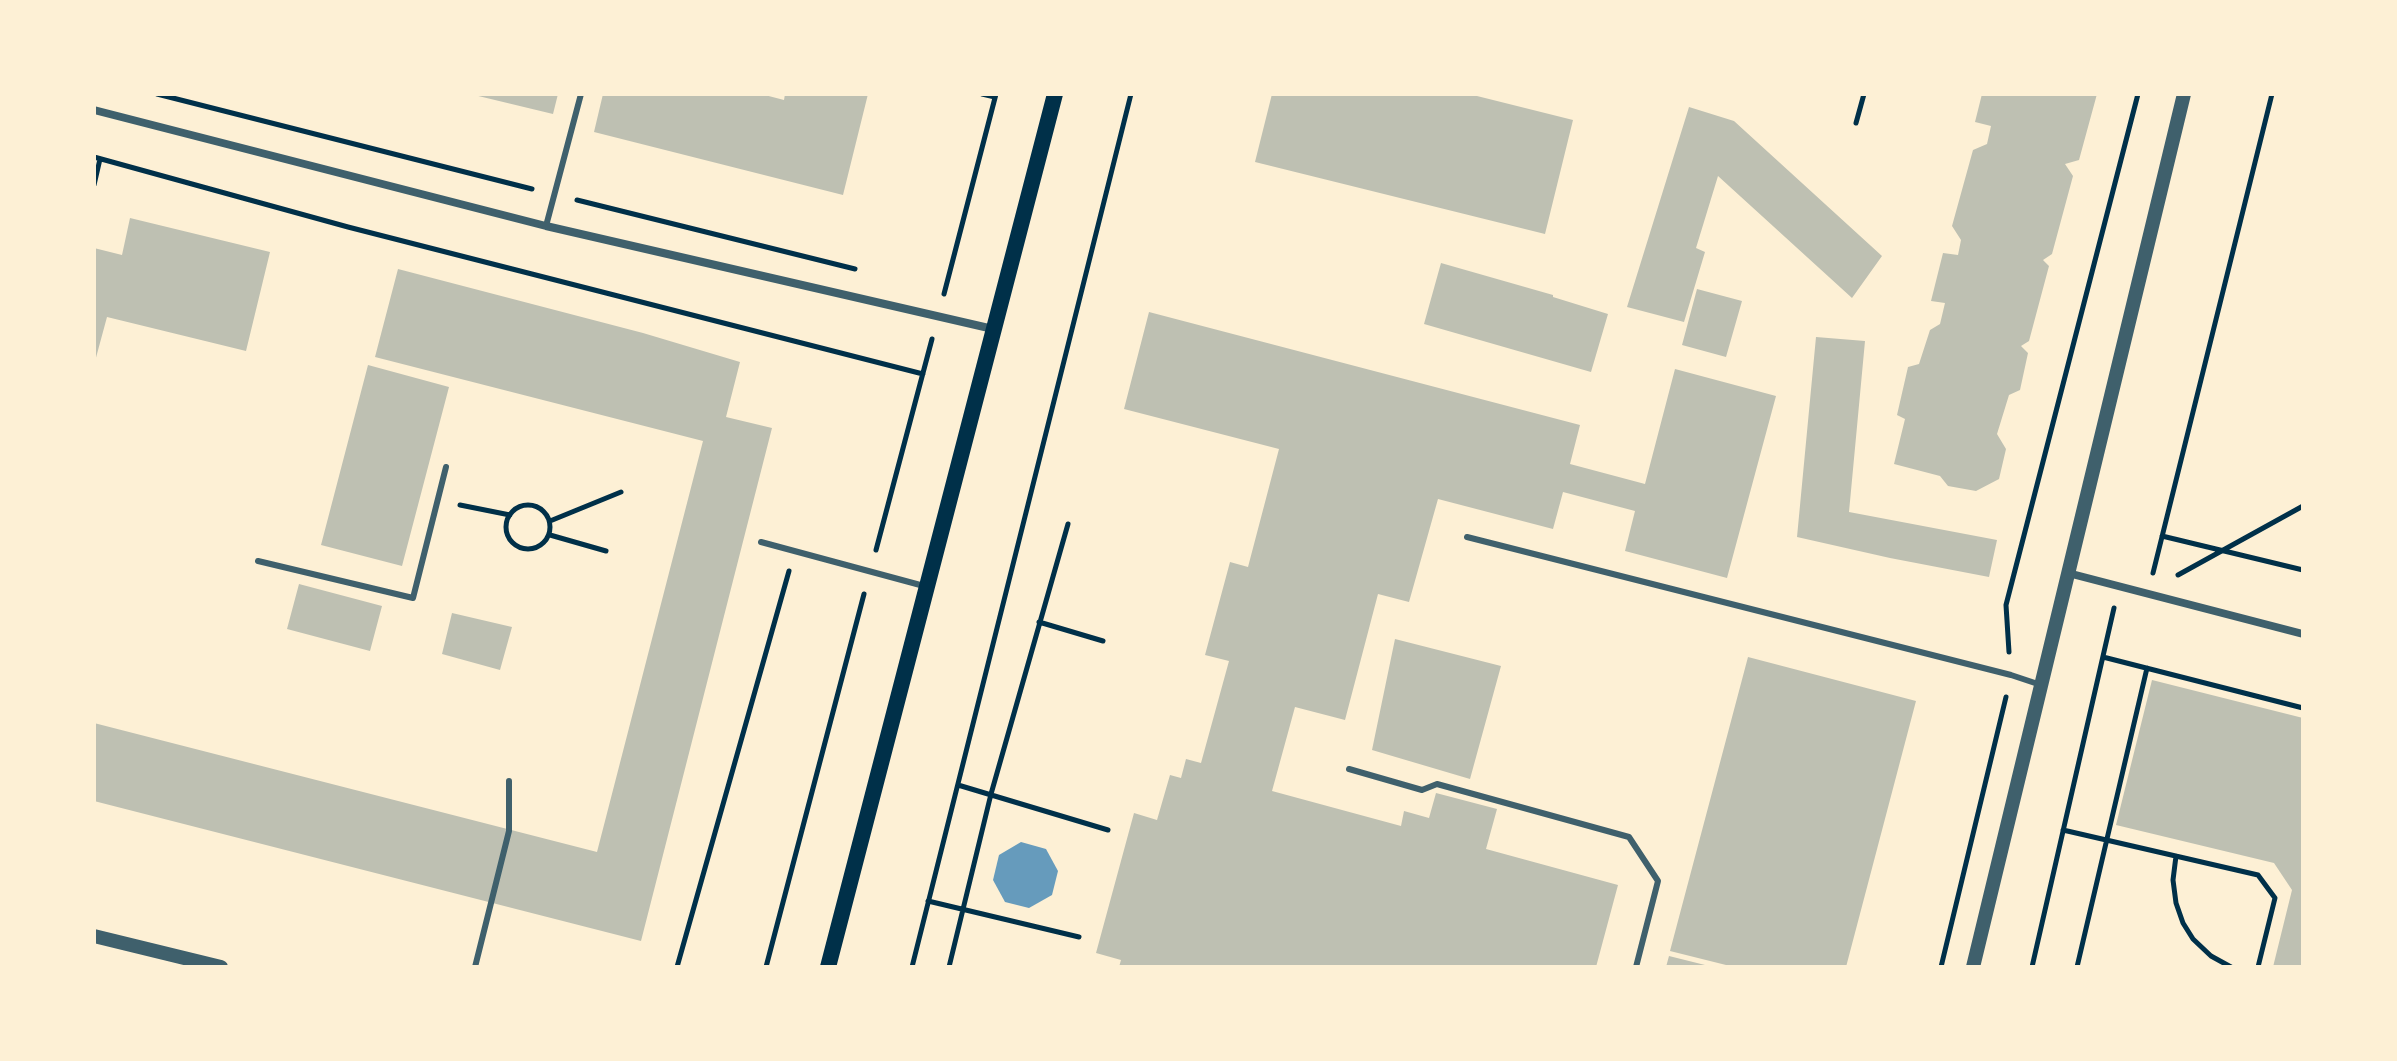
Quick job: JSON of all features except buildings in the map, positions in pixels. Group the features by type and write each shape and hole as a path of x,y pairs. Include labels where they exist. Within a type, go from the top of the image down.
{"main road":[{"path":"828,967 1055,94"}],"street":[{"path":"1973,967 2184,94"},
{"path":"94,110 546,226 993,329"},
{"path":"2068,573 2303,634"},
{"path":"94,936 221,967"}],"lane":[{"path":"546,226 581,94"},
{"path":"258,561 413,598 446,467"},
{"path":"1467,537 2041,685"},
{"path":"761,542 927,587"},
{"path":"1349,769 1422,790 1437,784 1629,837 1658,881 1636,967"},
{"path":"475,967 509,831 509,781"}],"path":[{"path":"766,967 996,96 982,94"},
{"path":"912,967 1131,94"},
{"path":"1856,123 1864,94"},
{"path":"1941,967 2011,675 2006,605 2138,94"},
{"path":"2148,592 2272,94"},
{"path":"94,185 97,158 348,227 923,374"},
{"path":"550,521 621,492"},
{"path":"439,501 510,515"},
{"path":"535,505 547,514 550,535 545,542 532,549 518,547 508,536 510,515 520,506 535,505"},
{"path":"2032,967 2114,607 2148,592 2303,506"},
{"path":"949,967 991,794 1068,524"},
{"path":"550,535 606,551"},
{"path":"2162,536 2303,570"},
{"path":"677,967 794,550"},
{"path":"1039,622 1103,641"},
{"path":"2103,657 2303,708"},
{"path":"2077,967 2147,668"},
{"path":"958,785 1108,830"},
{"path":"2063,830 2258,875 2275,898 2258,967"},
{"path":"2176,856 2173,880 2183,923 2193,939 2211,956 2231,967"},
{"path":"928,901 1079,937"}],"water":[{"path":"1021,842 1046,849 1058,871 1052,895 1029,908 1005,902 993,880 999,855"}]}
